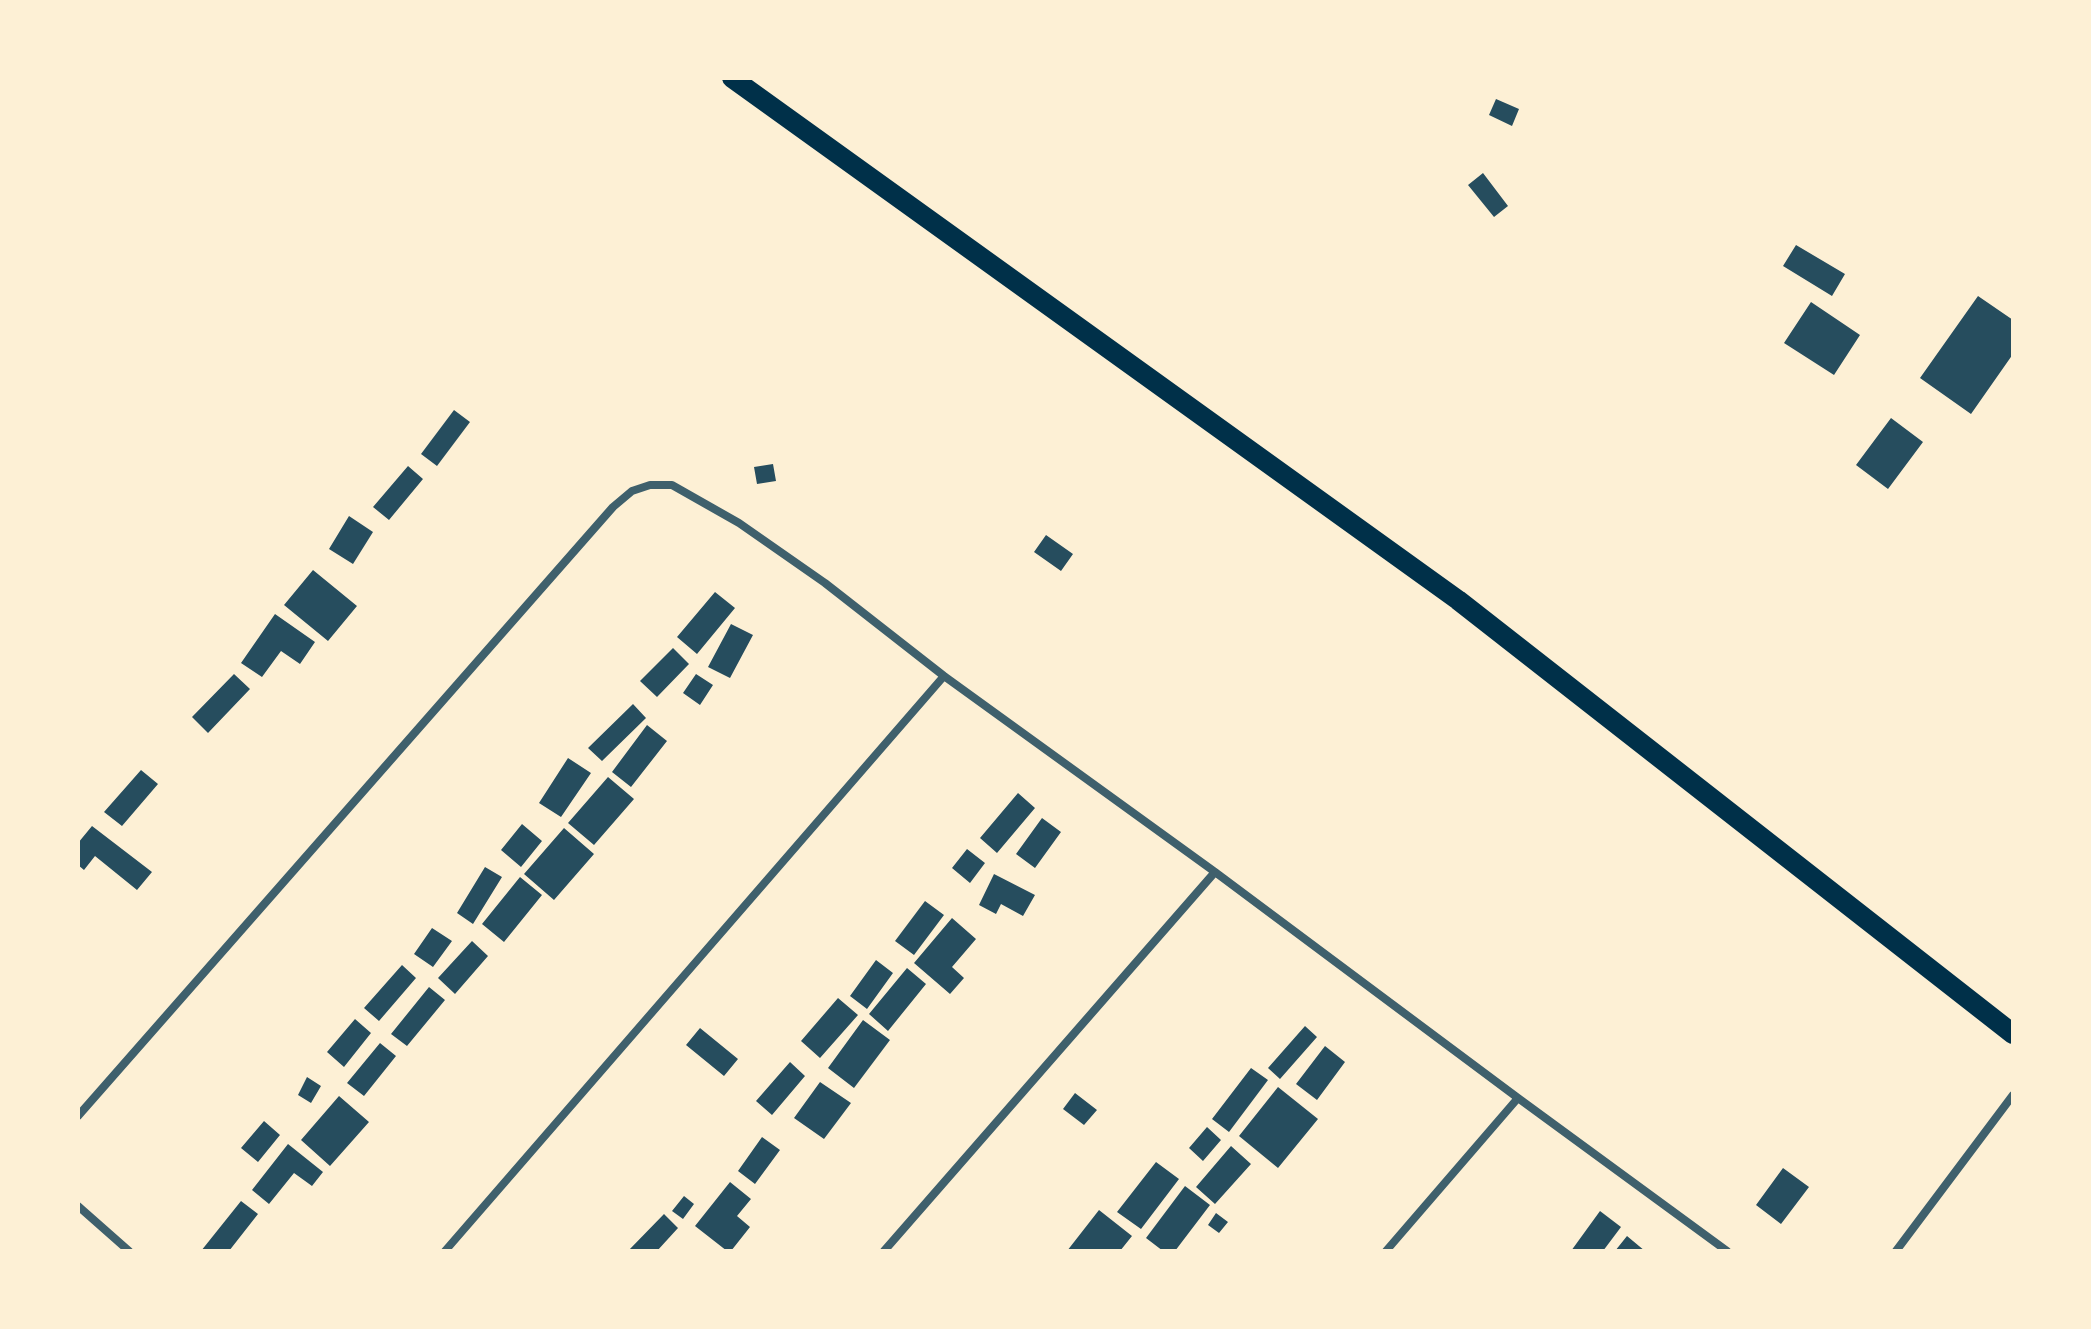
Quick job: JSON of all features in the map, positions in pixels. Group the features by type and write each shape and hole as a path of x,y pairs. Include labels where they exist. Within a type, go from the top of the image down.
{"main road":[{"path":"732,78 1458,600 2013,1034"}],"street":[{"path":"78,1116 613,507 632,491 650,485 672,485 739,523 825,583 944,676 1215,872 1727,1251"},
{"path":"445,1251 944,676"},
{"path":"884,1251 1215,872"},
{"path":"1896,1251 2013,1095"},
{"path":"1386,1251 1518,1098"},
{"path":"78,1206 129,1251"}],"building":[{"path":"1496,99 1519,109 1512,126 1489,115"},
{"path":"1483,173 1508,206 1494,217 1468,185"},
{"path":"1796,245 1845,274 1832,296 1783,266"},
{"path":"1978,296 2013,320 2013,354 1971,414 1920,378"},
{"path":"1811,302 1860,335 1834,375 1784,343"},
{"path":"454,410 470,422 437,466 421,454"},
{"path":"1891,418 1923,442 1888,489 1856,465"},
{"path":"773,464 776,481 757,484 754,467"},
{"path":"408,466 423,479 389,520 373,507"},
{"path":"349,516 373,532 353,564 329,549"},
{"path":"1046,535 1073,554 1061,571 1034,552"},
{"path":"313,570 357,606 328,641 284,605"},
{"path":"715,592 735,608 697,654 677,637"},
{"path":"275,614 315,642 300,664 281,651 262,677 241,663"},
{"path":"731,624 753,635 730,678 708,667"},
{"path":"673,648 689,664 657,697 640,681"},
{"path":"234,674 250,689 208,733 192,717"},
{"path":"696,674 713,685 700,705 683,693"},
{"path":"633,704 646,718 602,761 588,748"},
{"path":"647,725 667,741 631,787 612,772"},
{"path":"568,758 591,773 561,817 539,803"},
{"path":"141,770 158,784 122,826 104,812"},
{"path":"608,777 634,799 594,845 568,823"},
{"path":"1018,793 1035,808 997,853 980,838"},
{"path":"1042,818 1061,832 1035,868 1016,854"},
{"path":"522,824 542,841 521,867 501,850"},
{"path":"92,826 152,872 137,890 95,856 84,870 78,865 78,843"},
{"path":"564,828 594,854 554,900 524,874"},
{"path":"967,849 985,863 970,883 952,868"},
{"path":"485,867 502,877 473,924 457,913"},
{"path":"994,874 1035,895 1023,916 1001,904 996,914 979,905"},
{"path":"520,877 542,895 504,942 482,924"},
{"path":"925,901 944,915 914,955 895,941"},
{"path":"952,918 976,939 952,967 964,978 950,994 914,963"},
{"path":"432,928 452,941 433,967 414,954"},
{"path":"472,941 488,956 455,994 438,978"},
{"path":"876,960 893,973 867,1009 850,996"},
{"path":"402,965 416,978 379,1021 364,1008"},
{"path":"907,968 926,984 888,1031 869,1014"},
{"path":"429,987 445,1000 407,1046 391,1034"},
{"path":"838,998 858,1015 820,1058 801,1041"},
{"path":"355,1019 371,1033 344,1067 327,1052"},
{"path":"863,1020 890,1040 854,1088 828,1068"},
{"path":"1305,1026 1317,1037 1280,1079 1268,1068"},
{"path":"700,1028 738,1059 724,1076 686,1045"},
{"path":"380,1043 396,1056 364,1096 347,1083"},
{"path":"1325,1046 1345,1062 1317,1100 1296,1084"},
{"path":"790,1062 805,1076 772,1115 756,1101"},
{"path":"1251,1068 1268,1080 1229,1132 1212,1119"},
{"path":"307,1077 321,1086 311,1103 298,1095"},
{"path":"820,1082 851,1103 824,1139 794,1118"},
{"path":"1278,1087 1318,1119 1278,1168 1239,1136"},
{"path":"1075,1093 1097,1110 1084,1125 1063,1109"},
{"path":"339,1096 369,1122 330,1166 301,1140"},
{"path":"264,1121 280,1135 258,1162 241,1148"},
{"path":"1207,1127 1221,1140 1203,1161 1189,1148"},
{"path":"762,1137 780,1150 755,1184 738,1171"},
{"path":"288,1144 323,1172 312,1186 294,1173 269,1204 252,1190"},
{"path":"1231,1146 1251,1164 1215,1204 1196,1187"},
{"path":"1156,1162 1179,1179 1141,1229 1117,1212"},
{"path":"1783,1168 1809,1187 1781,1224 1756,1205"},
{"path":"730,1182 751,1199 737,1216 750,1227 731,1251 727,1251 695,1226"},
{"path":"1185,1186 1210,1205 1175,1251 1163,1251 1146,1238"},
{"path":"684,1196 694,1204 683,1219 672,1211"},
{"path":"241,1201 258,1214 229,1251 201,1251"},
{"path":"1099,1210 1132,1236 1120,1251 1067,1251"},
{"path":"1600,1211 1621,1227 1603,1251 1571,1251"},
{"path":"1216,1213 1228,1222 1219,1233 1208,1225"},
{"path":"664,1214 678,1228 657,1251 628,1251"},
{"path":"1627,1236 1645,1251 1615,1251"}]}
